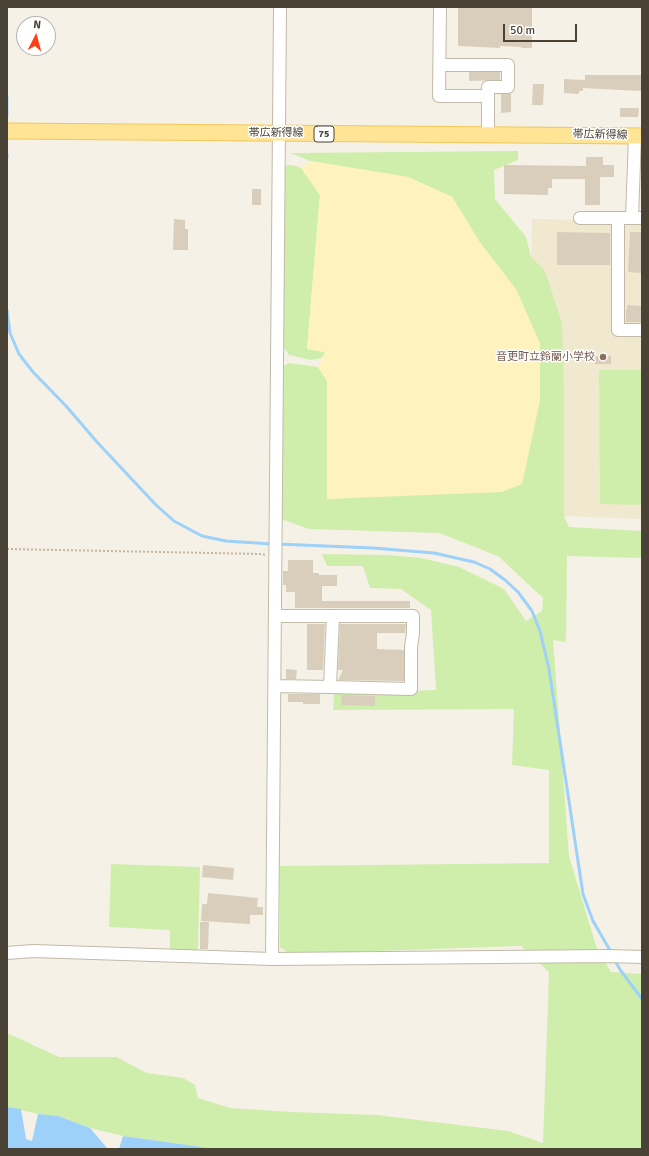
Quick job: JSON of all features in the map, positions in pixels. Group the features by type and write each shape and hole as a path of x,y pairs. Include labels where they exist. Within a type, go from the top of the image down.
{"main road":[{"name":"帯広新得線","path":"7,131 638,136"}],"street":[{"path":"272,959 280,7"},
{"path":"440,7 439,96 488,96"},
{"path":"440,65 508,65 508,87 488,87 488,134"},
{"path":"580,218 637,218 638,136"},
{"path":"618,218 618,330 642,330"},
{"path":"275,616 413,616 413,633 410,647 411,689 275,686"},
{"path":"330,687 333,616"},
{"path":"7,953 33,951 272,959 642,957"}],"path":[{"path":"7,549 276,554"}],"shaded area":[{"name":"音更町立鈴蘭小学校","path":"532,219 642,221 642,519 564,516 564,392 531,257"}],"green space":[{"path":"518,151 518,160 494,170 495,199 526,237 531,257 545,271 562,323 564,392 564,516 569,527 642,531 642,558 567,556 566,642 553,640 569,856 597,949 611,972 642,974 642,1149 216,1149 123,1136 90,1128 58,1116 38,1114 7,1107 7,1033 59,1057 116,1057 147,1073 183,1078 195,1085 198,1098 230,1108 377,1115 508,1131 543,1143 549,972 521,946 290,954 280,947 280,866 549,863 549,770 512,765 514,709 333,710 334,694 436,690 431,610 401,589 370,588 363,566 327,566 322,554 388,555 421,558 459,567 504,589 526,621 542,611 543,598 498,556 439,533 309,529 281,519 282,367 289,363 318,367 327,381 327,499 404,495 479,241 452,197 408,177 310,161 291,153"},
{"path":"288,165 301,168 320,195 307,349 325,352 322,358 311,360 289,355 281,343 284,168"},
{"path":"599,370 642,370 642,505 600,504"},
{"path":"111,864 200,867 198,950 170,950 170,930 109,927"}],"sand":[{"path":"310,161 408,177 452,197 479,241 516,289 540,343 540,401 522,484 502,492 327,499 327,381 318,367 325,352 307,349 320,195 301,168"}],"water":[{"path":"7,1107 21,1109 26,1139 32,1141 38,1114 58,1116 90,1128 108,1149 7,1149"},
{"path":"123,1136 216,1149 119,1149"}],"building":[{"path":"458,7 532,7 532,48 458,46"},
{"path":"469,72 500,72 500,80 469,81"},
{"path":"585,75 642,75 641,91 583,88 583,91 579,91 579,94 564,93 564,79 585,80"},
{"path":"533,84 544,84 543,105 532,105"},
{"path":"501,94 511,94 511,112 501,113"},
{"path":"620,108 639,108 638,117 620,117"},
{"path":"586,157 603,157 603,165 614,165 614,177 600,177 600,205 585,205 585,179 552,179 552,188 548,188 548,195 504,194 504,165 586,166"},
{"path":"252,189 261,189 261,205 252,205"},
{"path":"174,219 185,220 185,229 188,229 188,250 173,250"},
{"path":"557,232 610,233 610,265 557,265"},
{"path":"630,232 642,232 642,273 628,272"},
{"path":"627,305 642,306 642,322 626,322"},
{"path":"595,356 611,356 611,364 595,364"},
{"path":"288,560 313,560 313,573 319,573 319,575 337,575 337,586 322,586 322,601 410,601 410,608 295,608 295,592 286,592 286,585 283,585 283,571 288,571"},
{"path":"307,624 325,624 323,670 307,670"},
{"path":"340,624 406,624 405,633 377,633 377,649 404,650 404,681 338,680 343,670 338,670"},
{"path":"286,669 297,670 296,679 286,679"},
{"path":"288,694 320,694 320,704 288,702"},
{"path":"342,695 375,696 375,706 341,705"},
{"path":"203,865 234,868 233,880 202,877"},
{"path":"208,893 258,898 257,907 263,907 263,915 250,915 250,924 201,921 202,904 207,904"},
{"path":"200,922 209,922 208,949 200,949"}],"waterway":[{"path":"7,97 7,115"},
{"path":"7,310 10,333 19,354 33,372 156,505 174,521 202,536 226,541 272,544"},
{"path":"277,544 373,548 434,553 474,562 490,569 518,592 532,611 540,631 549,669 583,894 593,921 611,952"},
{"path":"614,959 642,999"}],"place":[{"name":"音更町立鈴蘭小学校","path":"603,357"}]}
